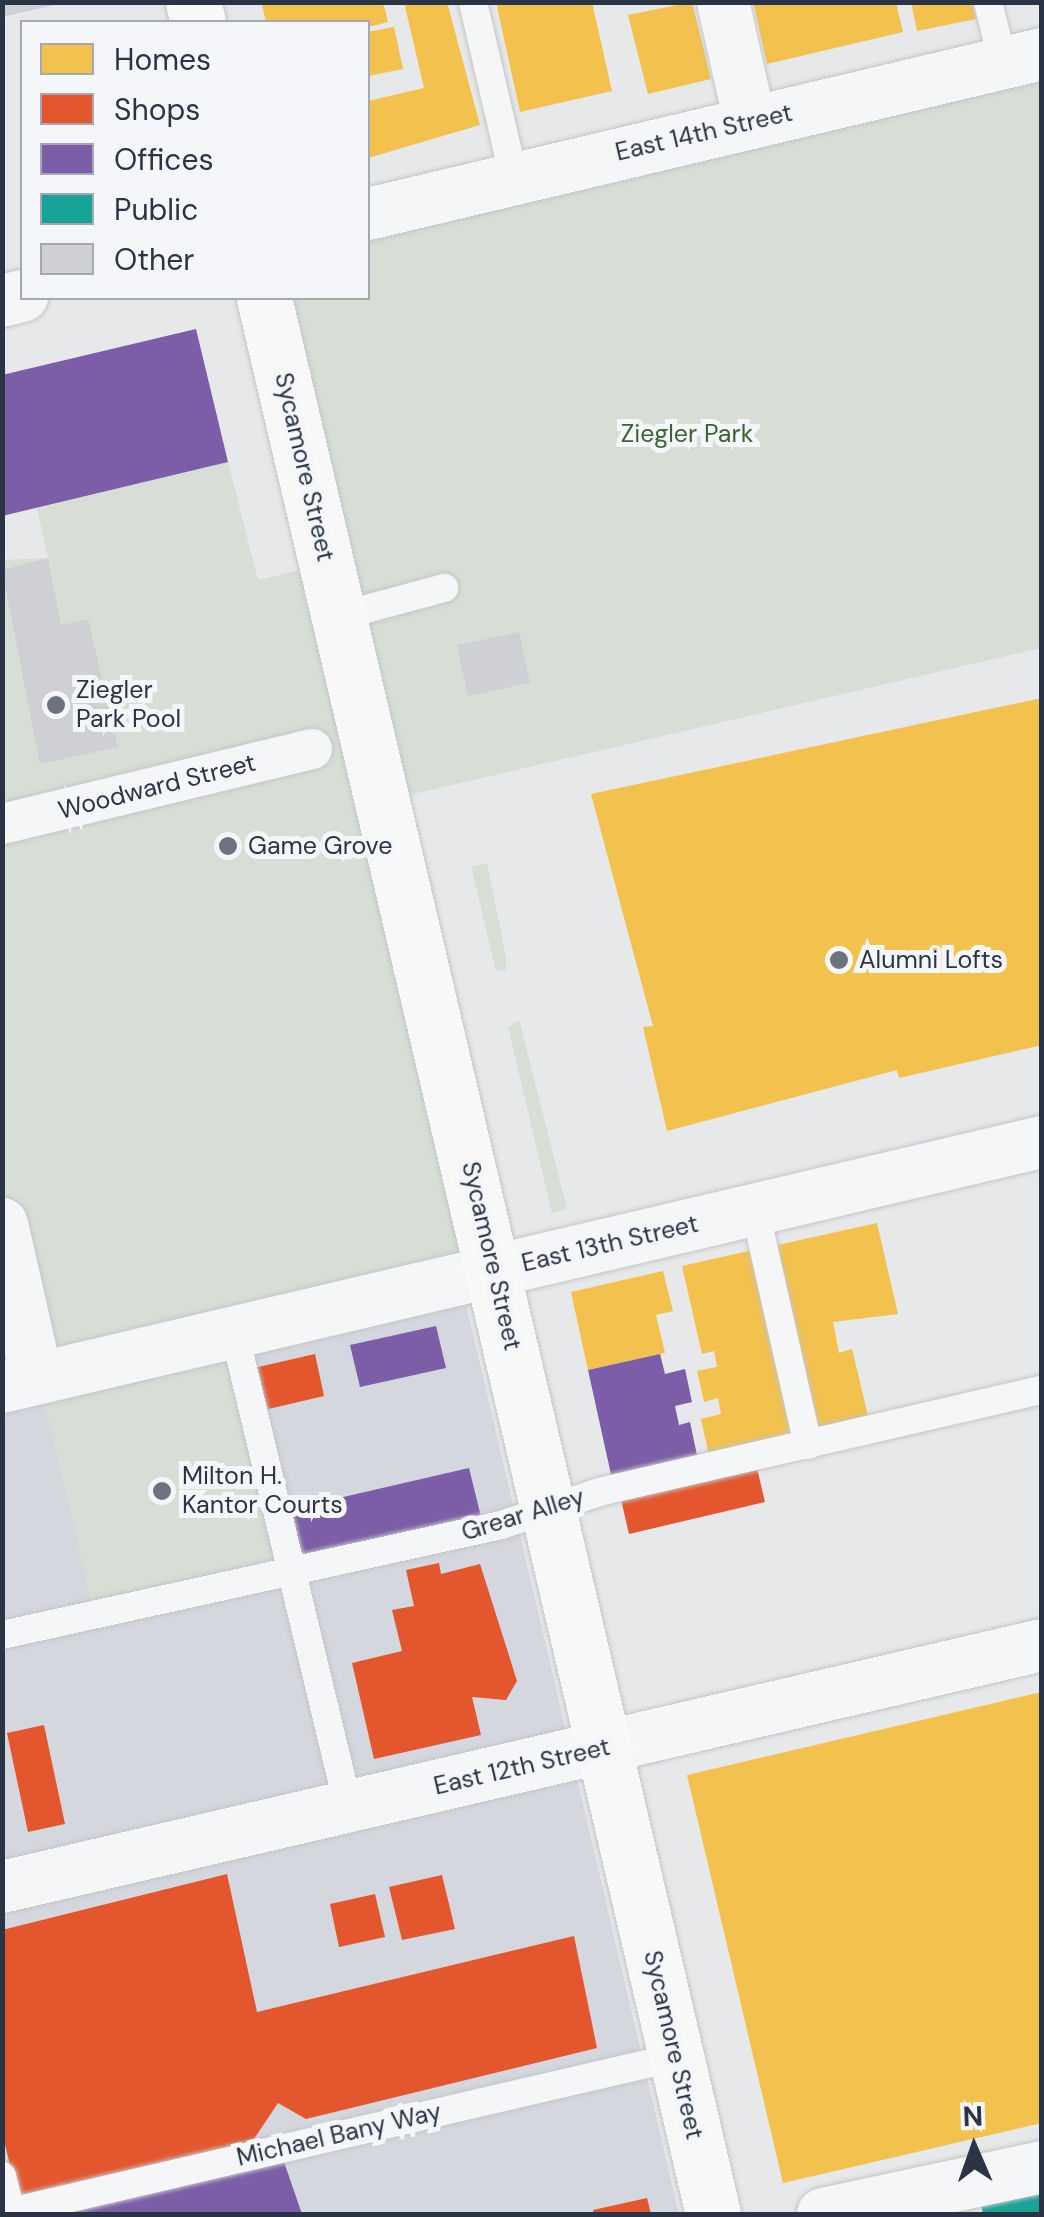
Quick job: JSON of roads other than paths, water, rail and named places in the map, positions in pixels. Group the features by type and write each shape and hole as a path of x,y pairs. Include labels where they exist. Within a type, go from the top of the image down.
{"main road":[{"name":"Sycamore Street","path":"264,300 713,2214"}],"street":[{"path":"723,2 750,122"},
{"name":"East 14th Street","path":"370,214 1022,58"},
{"name":"Woodward Street","path":"2,824 312,750"},
{"name":"East 13th Street","path":"20,1382 1042,1142"},
{"path":"2,1224 20,1382"},
{"name":"East 12th Street","path":"2,1887 1042,1645"},
{"path":"823,2214 1042,2166"}],"lane":[{"path":"473,2 514,178"},
{"path":"988,2 1022,58"},
{"path":"340,616 444,588"},
{"path":"755,1210 808,1445"},
{"path":"234,1330 348,1808"},
{"name":"Grear Alley","path":"2,1635 502,1526 549,1506 1042,1390"},
{"name":"Michael Bany Way","path":"7,2213 676,2057"},
{"path":"2,2176 7,2213"}],"place":[{"name":"Ziegler Park Pool","path":"56,705"},
{"name":"Game Grove","path":"228,846"},
{"name":"Alumni Lofts","path":"839,960"},
{"name":"Milton H. Kantor Courts","path":"162,1491"}],"park label":[{"name":"Ziegler Park","path":"687,434"}]}
